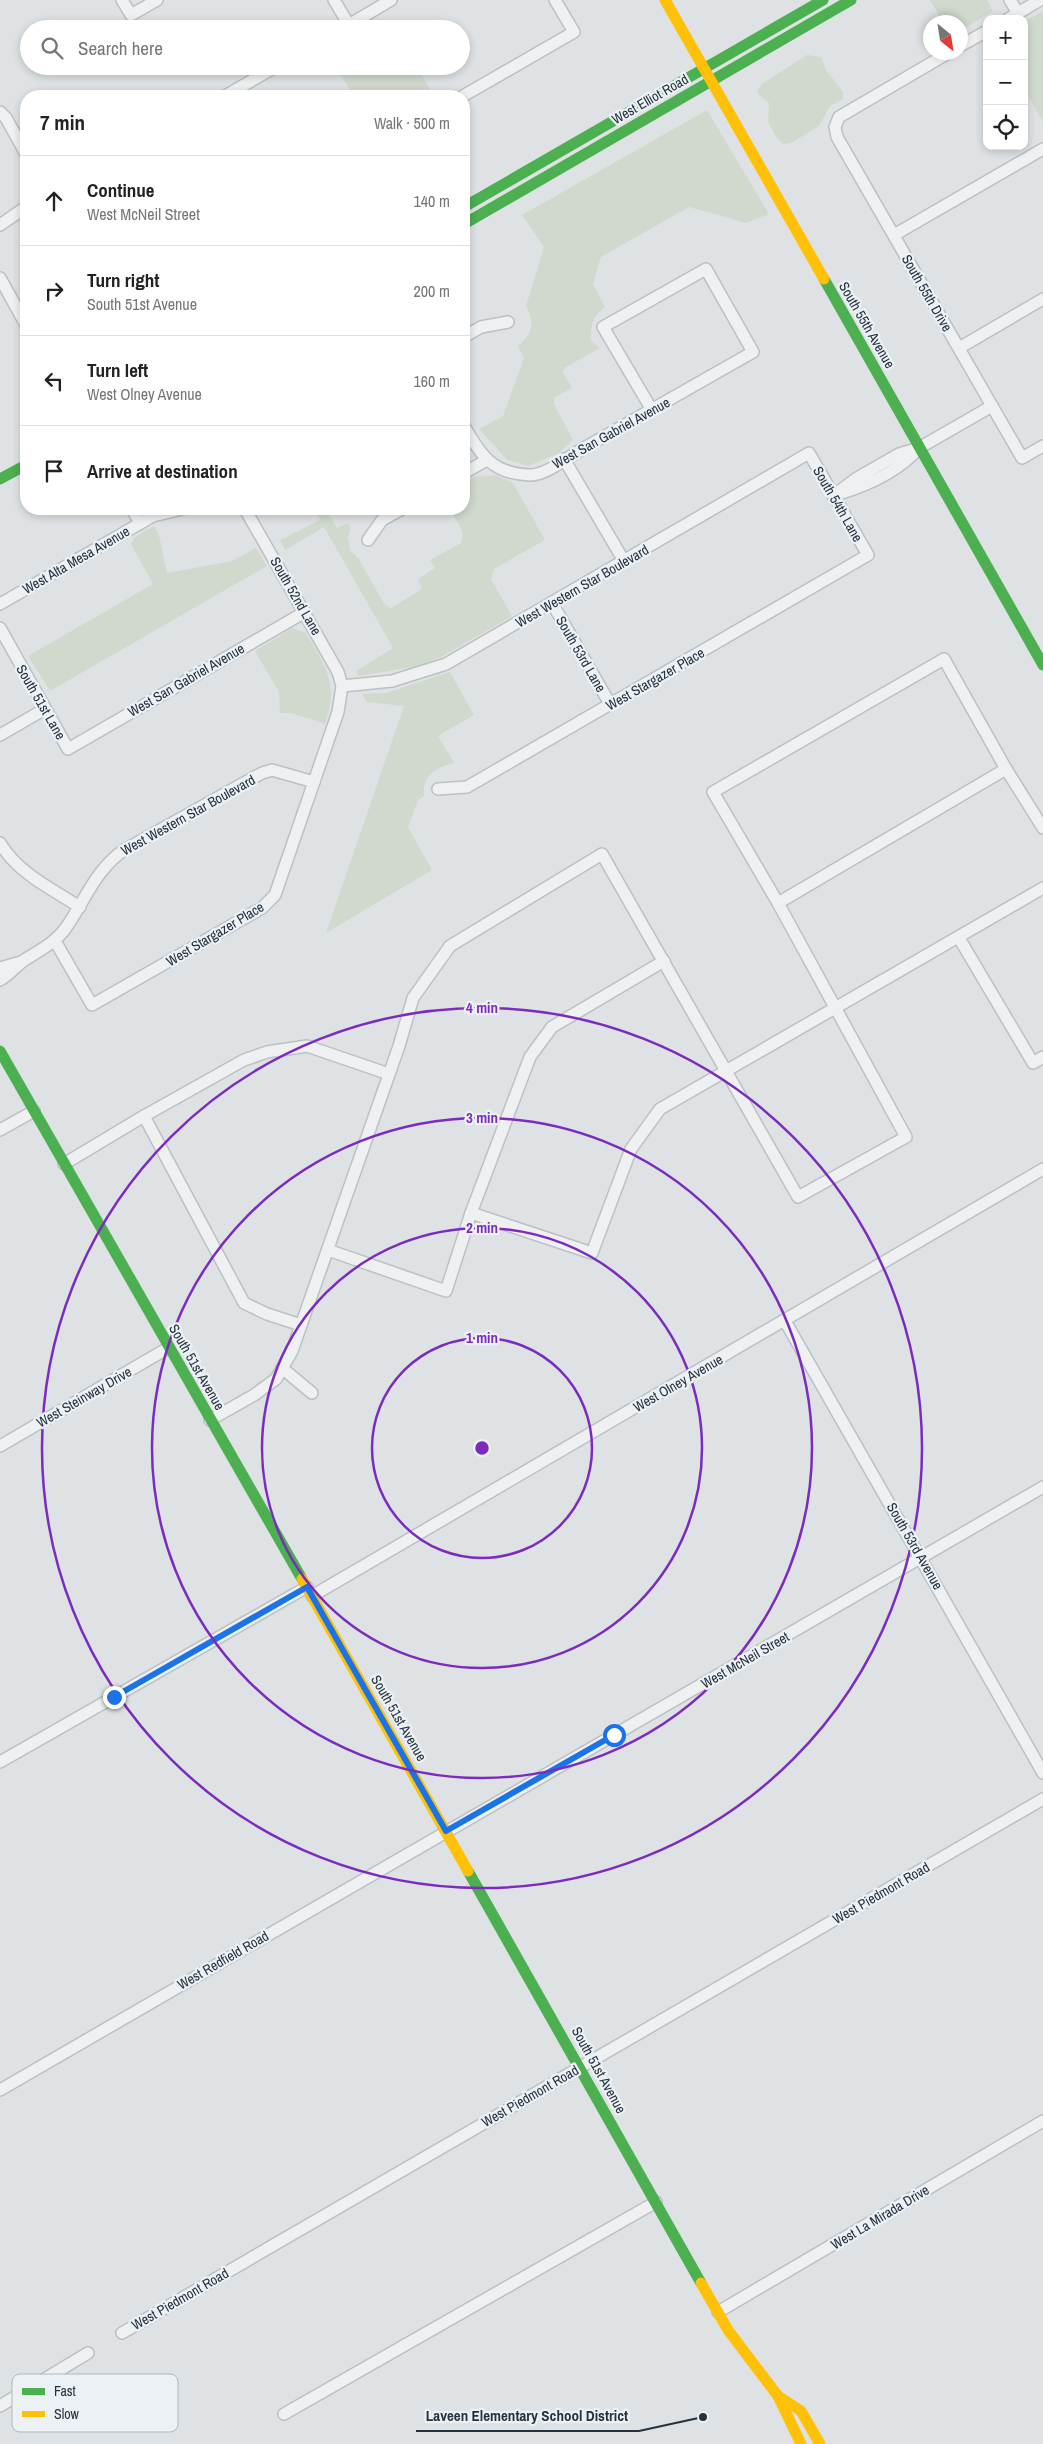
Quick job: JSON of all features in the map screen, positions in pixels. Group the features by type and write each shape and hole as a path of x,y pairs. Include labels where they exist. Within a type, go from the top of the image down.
{"main road":[{"name":"South 55th Avenue","path":"665,0 1043,665"},
{"name":"West Elliot Road","path":"470,204 822,0"},
{"name":"West Elliot Road","path":"470,221 851,0"},
{"path":"0,479 20,468"},
{"name":"South 51st Avenue","path":"0,1051 168,1348 310,1591 728,2330 778,2396 801,2444"},
{"name":"South 51st Avenue","path":"778,2396 801,2412 820,2444"}],"street":[{"path":"122,0 131,15 157,0"},
{"path":"334,0 342,20"},
{"path":"357,20 392,0"},
{"path":"470,92 574,32 555,0"},
{"path":"1010,0 1019,10 1040,0"},
{"path":"968,42 983,33"},
{"name":"South 55th Drive","path":"936,60 840,116 835,127 837,137 1022,458 1043,446"},
{"path":"235,90 261,75"},
{"path":"0,112 6,118 20,143"},
{"path":"894,235 1043,149"},
{"path":"0,225 20,211"},
{"name":"West San Gabriel Avenue","path":"487,460 507,471 528,475 541,472 652,410 753,352 706,269 602,327 652,410"},
{"path":"0,278 20,314"},
{"path":"959,348 1043,299"},
{"path":"470,333 481,327 508,322"},
{"path":"833,496 862,487 906,463 919,448 992,406"},
{"path":"470,435 487,460 470,470"},
{"name":"South 54th Lane","path":"809,453 868,556"},
{"name":"West Western Star Boulevard","path":"342,686 392,681 426,672 446,664 809,453"},
{"path":"564,459 624,561"},
{"path":"135,515 140,523"},
{"name":"West Alta Mesa Avenue","path":"0,604 157,515"},
{"name":"South 52nd Lane","path":"248,515 338,672 342,686"},
{"path":"368,540 382,520 391,515"},
{"name":"West Stargazer Place","path":"438,789 467,788 868,556"},
{"name":"South 53rd Lane","path":"552,603 610,704"},
{"name":"West San Gabriel Avenue","path":"68,749 305,612"},
{"name":"South 51st Lane","path":"0,628 68,749"},
{"path":"210,1420 254,1395 276,1379 292,1351 389,1074 413,998 450,946 602,854 798,1197 906,1137 778,903 713,792 944,659 1006,769 1042,824"},
{"name":"West Stargazer Place","path":"55,941 92,1005 262,908 278,888 338,712 342,686"},
{"path":"0,735 46,709"},
{"path":"778,903 1006,769"},
{"name":"West Western Star Boulevard","path":"0,968 21,962 55,941 80,907 99,873 111,859 241,784 272,770 314,782"},
{"path":"0,843 9,857 20,868 80,907"},
{"path":"471,1213 592,1253 632,1149 660,1109 1043,888"},
{"path":"959,938 1032,1063 1043,1058"},
{"path":"328,1250 446,1291 471,1213 530,1057 552,1027 664,961"},
{"name":"West Western Star Boulevard","path":"0,980 11,974 21,962"},
{"path":"64,1164 144,1116 244,1060 267,1052 307,1046 389,1074"},
{"path":"0,1130 34,1111"},
{"path":"144,1116 244,1303 267,1314 301,1325"},
{"name":"West Olney Avenue","path":"0,1762 310,1591 785,1321 1043,1170"},
{"name":"South 53rd Avenue","path":"785,1321 1043,1773"},
{"name":"West Steinway Drive","path":"0,1446 168,1348"},
{"path":"282,1368 312,1393"},
{"name":"West McNeil Street","path":"446,1831 1043,1487"},
{"name":"West Piedmont Road","path":"122,2333 1043,1800"},
{"name":"West Redfield Road","path":"0,2090 446,1831"},
{"name":"West La Mirada Drive","path":"718,2312 1043,2121"},
{"path":"284,2414 656,2202"},
{"path":"53,2374 88,2353"},
{"path":"0,2406 12,2399"}],"shaded area":[{"path":"930,0 987,0 993,11 983,15 983,17 968,26 968,15 939,15"},
{"path":"1043,11 1043,122 1028,95 1028,20"},
{"path":"807,55 821,57 826,70 843,92 843,99 830,106 819,126 791,143 783,144 775,135 768,122 769,103 757,91 763,83"},
{"path":"341,75 421,75 430,90 350,90"},
{"path":"707,110 769,214 746,223 689,207 601,257 593,284 605,307 595,317 591,335 591,341 600,348 564,368 563,373 572,388 555,397 554,404 573,440 558,454 528,466 507,460 479,429 503,416 524,358 518,346 527,337 531,328 531,317 526,306 544,247 522,215"},
{"path":"496,475 513,483 545,540 494,569 491,579 512,616 443,656 419,666 359,676 356,671 393,648 324,527 285,550 280,540 320,520 317,515 329,515 337,528 348,523 351,528 348,537 350,550 359,559 384,604 391,608 422,589 418,579 435,568 430,560 461,543 463,533 453,515 470,515 470,479 474,477"},
{"path":"154,526 159,535 167,573 232,561 256,548 267,566 50,691 28,656 153,584 131,544 135,537"},
{"path":"292,628 306,633 328,676 331,698 325,724 291,713 280,713 279,692 255,651"},
{"path":"450,672 474,715 438,736 454,763 441,767 428,778 425,783 424,796 418,800 408,827 432,870 326,933 404,706 367,702 362,694 386,693"}],"traffic: fast":[{"path":"470,204 823,0"},
{"path":"470,221 851,0"},
{"path":"824,279 1043,665"},
{"path":"0,479 20,468"},
{"path":"0,1051 302,1579"},
{"path":"468,1871 701,2283"}],"traffic: slow":[{"path":"665,0 824,279"},
{"path":"302,1579 468,1871"},
{"path":"701,2283 728,2330 778,2396 801,2444"},
{"path":"778,2396 801,2411 820,2444"}],"place":[{"name":"Laveen Elementary School District","path":"703,2417"}],"route":[{"path":"114,1697 307,1587 446,1831 614,1735"}]}
